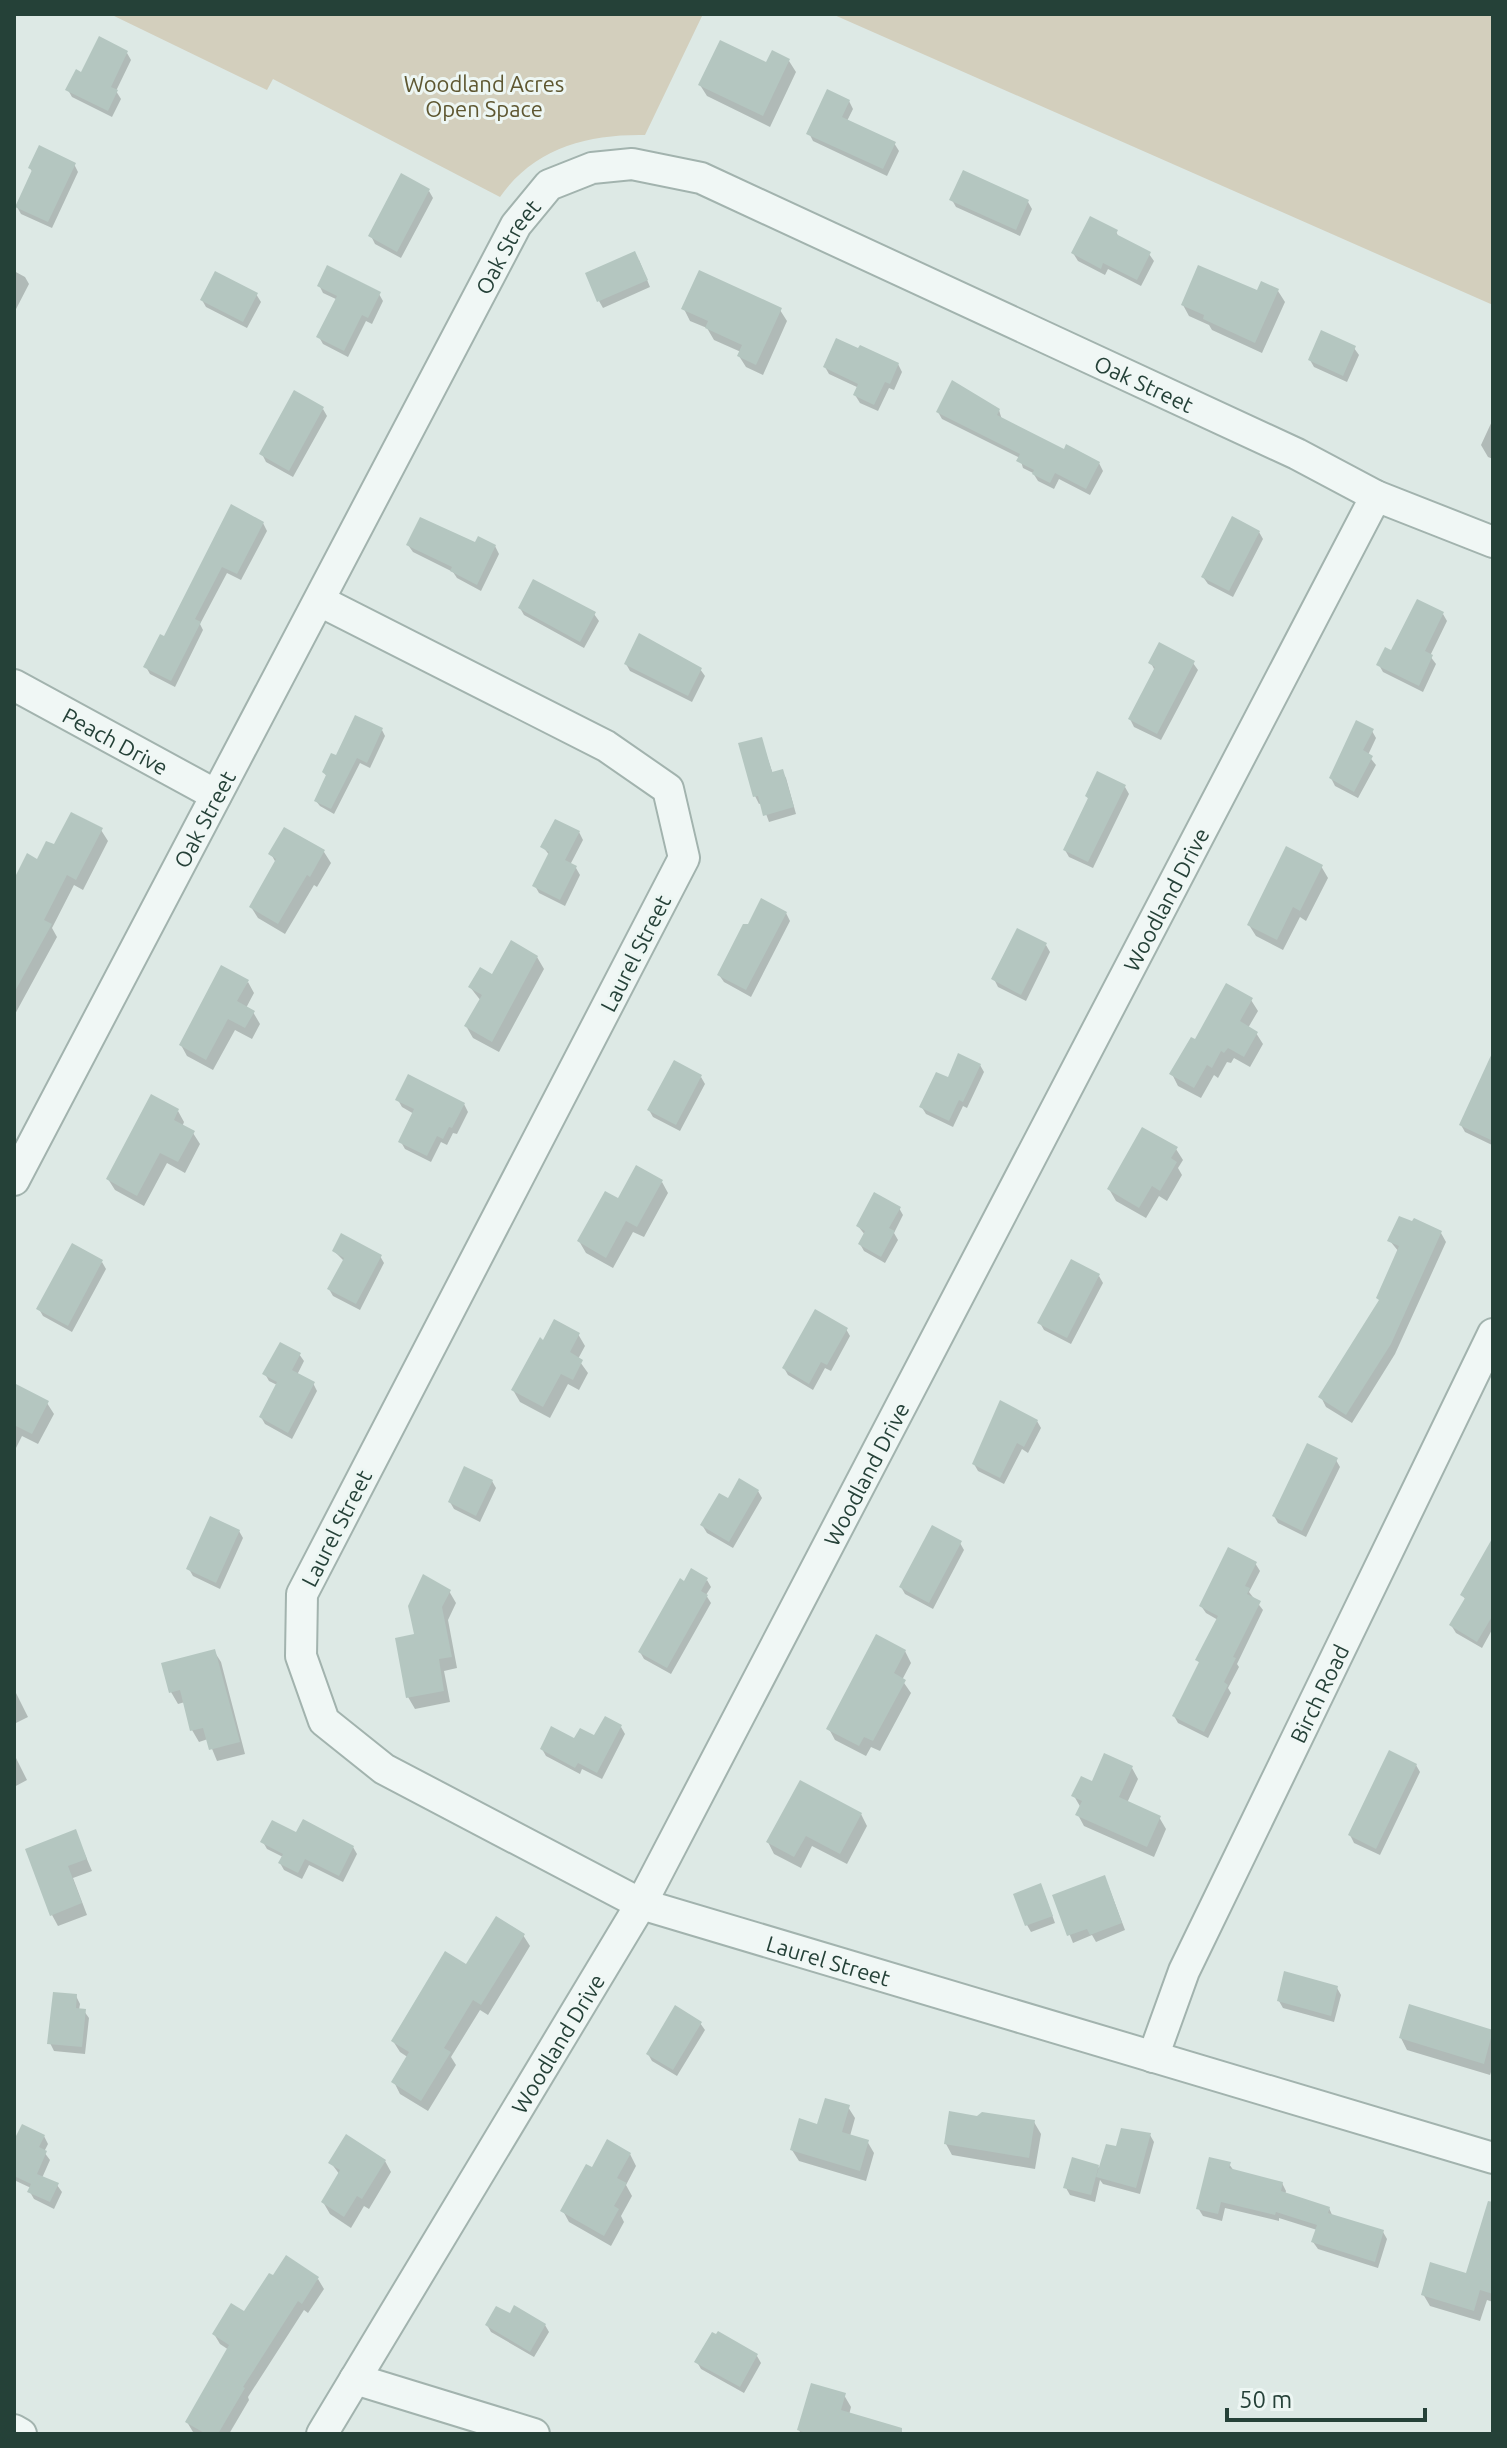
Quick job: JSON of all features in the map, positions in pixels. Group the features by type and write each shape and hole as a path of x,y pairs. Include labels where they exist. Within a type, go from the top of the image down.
{"street":[{"name":"Oak Street","path":"14,1180 516,225 549,185 592,168 632,164 701,178 1297,454 1376,496 1493,542"},
{"name":"Woodland Drive","path":"322,2434 641,1904 1376,496"},
{"name":"Laurel Street","path":"320,601 606,746 668,789 684,858 302,1594 301,1656 324,1721 384,1769 641,1904 1493,2158"},
{"name":"Peach Drive","path":"14,685 216,795"},
{"name":"Birch Road","path":"1153,2057 1184,1971 1493,1334"},
{"path":"355,2379 534,2434"},
{"path":"14,2430 21,2434"}],"green space":[{"name":"Woodland Acres Open Space","path":"110,14 703,14 645,135 603,137 564,147 529,166 500,197 273,79 267,90"},
{"path":"832,14 1493,14 1493,305"}],"building":[{"path":"99,36 128,51 111,87 118,90 108,111 65,90 76,69 81,72"},
{"path":"720,40 766,62 772,50 790,59 763,116 698,85"},
{"path":"827,89 850,100 842,117 896,142 883,169 806,134"},
{"path":"39,145 76,163 48,222 15,207 32,170 28,168"},
{"path":"963,170 1029,200 1016,230 949,200"},
{"path":"401,173 430,189 397,252 368,236"},
{"path":"1090,216 1151,252 1137,280 1103,263 1101,269 1071,253"},
{"path":"635,251 648,280 597,302 585,273"},
{"path":"327,265 381,292 368,318 362,315 344,351 316,337 337,296 317,286"},
{"path":"1198,265 1257,290 1261,281 1279,289 1255,343 1203,319 1204,315 1181,305"},
{"path":"699,270 782,308 756,365 737,356 742,345 705,328 708,321 681,309"},
{"path":"215,271 258,293 243,322 200,300"},
{"path":"1321,330 1356,346 1343,376 1308,360"},
{"path":"836,338 899,363 890,384 885,382 874,405 853,395 858,384 823,367"},
{"path":"952,380 1000,409 997,415 1064,449 1066,444 1100,462 1086,489 1055,473 1050,483 1032,474 1034,470 1016,461 1020,454 936,412"},
{"path":"294,390 324,407 289,471 259,454"},
{"path":"231,504 264,522 237,574 222,567 195,619 201,622 171,681 143,667 160,634 164,636"},
{"path":"1232,516 1260,531 1229,591 1201,577"},
{"path":"420,517 475,542 478,536 496,545 477,585 450,571 452,567 406,545"},
{"path":"533,579 596,612 580,642 518,608"},
{"path":"1417,599 1444,612 1425,651 1433,655 1419,686 1376,665 1385,647 1391,650"},
{"path":"639,633 702,668 688,696 624,664"},
{"path":"1159,642 1195,661 1157,734 1128,719 1155,667 1148,663"},
{"path":"355,715 383,728 367,763 357,758 331,809 314,801 326,775 322,772 331,753 336,755"},
{"path":"1356,720 1374,729 1363,750 1373,756 1354,792 1329,778"},
{"path":"762,737 772,772 783,769 794,807 763,816 758,796 753,797 738,743"},
{"path":"1097,771 1126,785 1088,862 1063,850 1088,798 1085,796"},
{"path":"71,812 103,828 76,880 67,875 44,920 52,924 14,993 14,879 27,853 37,859 46,841 54,844"},
{"path":"555,819 580,831 565,860 577,866 560,900 532,886 549,852 540,847"},
{"path":"284,827 325,850 278,924 249,907 276,859 268,854"},
{"path":"1286,846 1323,865 1300,911 1293,907 1277,940 1247,925"},
{"path":"761,898 787,912 746,990 717,975 743,924 748,924"},
{"path":"1017,928 1047,943 1021,995 991,979"},
{"path":"511,940 538,956 492,1042 464,1026 482,995 468,987 480,967 492,974"},
{"path":"221,965 249,980 237,1001 255,1011 245,1028 228,1019 206,1060 179,1045"},
{"path":"1226,983 1253,998 1240,1021 1258,1032 1244,1057 1228,1048 1224,1053 1221,1051 1212,1068 1207,1065 1194,1088 1169,1074 1191,1037 1195,1039"},
{"path":"1493,1051 1493,1141 1459,1125"},
{"path":"958,1053 981,1064 963,1102 959,1100 949,1121 919,1107 936,1072 948,1077"},
{"path":"674,1060 702,1075 676,1125 647,1110"},
{"path":"408,1074 465,1103 452,1128 449,1127 443,1139 437,1136 427,1156 398,1142 414,1109 395,1100"},
{"path":"151,1094 179,1109 174,1120 195,1131 178,1162 160,1153 137,1196 106,1179"},
{"path":"1142,1127 1178,1147 1171,1158 1177,1162 1160,1191 1152,1186 1139,1208 1107,1189"},
{"path":"636,1165 663,1180 637,1227 626,1221 606,1258 577,1241 605,1191 618,1198"},
{"path":"874,1192 901,1207 889,1228 895,1231 881,1257 858,1244 865,1231 856,1226"},
{"path":"1399,1216 1412,1221 1414,1218 1442,1231 1391,1344 1346,1415 1318,1397 1379,1300 1376,1298 1399,1246 1387,1241"},
{"path":"341,1233 382,1255 356,1304 327,1289 344,1258 332,1251"},
{"path":"72,1243 103,1260 68,1326 36,1309"},
{"path":"1071,1259 1100,1274 1067,1338 1037,1323"},
{"path":"815,1309 848,1328 827,1365 821,1362 809,1384 782,1368"},
{"path":"554,1319 580,1333 570,1352 583,1360 573,1380 561,1374 543,1407 511,1390 540,1337 543,1340"},
{"path":"280,1342 301,1353 292,1370 315,1382 288,1433 259,1417 277,1382 262,1374"},
{"path":"14,1383 49,1401 32,1434 14,1425"},
{"path":"1000,1400 1038,1420 1024,1447 1017,1443 1000,1478 972,1464"},
{"path":"1307,1443 1338,1458 1302,1531 1272,1516"},
{"path":"464,1466 493,1480 476,1516 448,1502"},
{"path":"739,1478 759,1490 729,1542 700,1525 719,1493 728,1498"},
{"path":"210,1516 240,1530 216,1583 186,1569"},
{"path":"932,1525 962,1541 929,1603 899,1587"},
{"path":"1493,1537 1493,1615 1477,1642 1449,1625 1465,1598 1460,1595"},
{"path":"1228,1547 1257,1562 1245,1586 1250,1588 1247,1594 1261,1601 1233,1657 1236,1658 1224,1682 1228,1685 1204,1732 1172,1716 1199,1662 1195,1660 1218,1616 1199,1606"},
{"path":"691,1568 708,1578 701,1591 708,1595 667,1668 638,1652 680,1578 684,1581"},
{"path":"423,1574 451,1590 442,1607 452,1657 439,1659 444,1691 406,1698 395,1638 414,1634 408,1606"},
{"path":"876,1634 906,1650 894,1673 906,1680 873,1741 864,1737 859,1746 826,1729"},
{"path":"215,1649 240,1742 209,1750 203,1728 190,1731 180,1690 169,1693 161,1663"},
{"path":"605,1716 622,1725 597,1773 578,1763 575,1768 540,1749 551,1726 574,1738 580,1728 594,1735"},
{"path":"1389,1750 1417,1764 1376,1849 1348,1835"},
{"path":"1104,1753 1133,1766 1119,1797 1161,1816 1147,1847 1075,1815 1082,1801 1071,1796 1081,1776 1092,1781"},
{"path":"800,1780 862,1813 840,1854 806,1836 794,1857 766,1842"},
{"path":"303,1819 354,1846 339,1876 305,1859 298,1873 278,1863 283,1854 260,1842 272,1820 296,1832"},
{"path":"76,1829 87,1859 68,1866 82,1903 50,1916 25,1849"},
{"path":"1105,1875 1122,1923 1090,1935 1087,1929 1067,1936 1052,1895"},
{"path":"1041,1883 1053,1916 1025,1926 1013,1894"},
{"path":"496,1916 525,1934 481,2005 473,2000 444,2048 451,2052 421,2101 391,2082 409,2052 391,2041 445,1951 466,1964"},
{"path":"1284,1971 1338,1986 1331,2016 1277,2001"},
{"path":"53,1992 77,1994 76,2008 86,2009 82,2047 47,2044"},
{"path":"1409,2004 1493,2030 1484,2064 1399,2038"},
{"path":"675,2005 702,2022 673,2070 646,2054"},
{"path":"825,2098 850,2105 842,2132 869,2140 860,2171 790,2150 799,2118 817,2124"},
{"path":"949,2111 977,2116 982,2112 1035,2120 1029,2158 944,2144"},
{"path":"22,2124 45,2135 39,2147 47,2151 37,2174 59,2183 50,2202 27,2192 31,2184 14,2176 14,2140"},
{"path":"1121,2128 1151,2133 1136,2188 1096,2177 1106,2144 1116,2146"},
{"path":"346,2134 386,2160 362,2199 357,2196 344,2217 321,2202 340,2170 328,2163"},
{"path":"607,2139 631,2153 617,2178 627,2183 614,2206 619,2209 604,2236 560,2211 586,2164 592,2167"},
{"path":"1072,2157 1099,2165 1091,2195 1063,2188"},
{"path":"1209,2157 1231,2162 1229,2168 1283,2182 1281,2191 1330,2207 1328,2213 1384,2230 1375,2262 1311,2242 1317,2225 1276,2212 1275,2215 1221,2202 1218,2214 1196,2209"},
{"path":"1488,2201 1493,2202 1493,2294 1480,2290 1474,2311 1421,2295 1430,2262 1466,2273"},
{"path":"286,2255 319,2277 302,2304 298,2301 243,2387 218,2434 206,2434 185,2422 229,2345 212,2334 231,2303 244,2311 269,2273 273,2275"},
{"path":"514,2305 546,2324 530,2352 485,2325 496,2306 510,2313"},
{"path":"718,2331 758,2354 740,2387 694,2362 712,2332 716,2334"},
{"path":"811,2383 846,2393 841,2410 902,2428 902,2434 809,2434 797,2430"}]}
